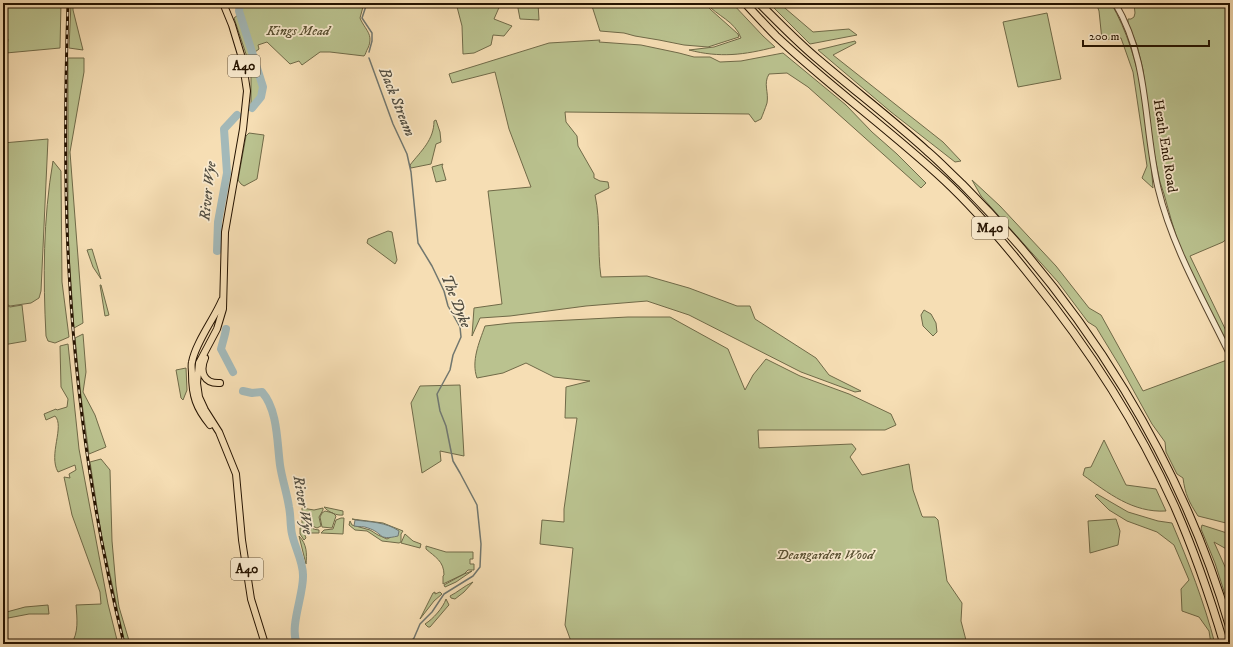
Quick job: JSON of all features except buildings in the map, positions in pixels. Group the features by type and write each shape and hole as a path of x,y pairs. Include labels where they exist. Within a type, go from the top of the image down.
{"highway":[{"name":"M40","path":"745,3 775,35 803,60 945,181 994,232 1020,262 1070,326 1132,422 1174,504 1214,611 1224,644"},
{"name":"M40","path":"759,3 789,34 819,61 928,151 988,211 1030,258 1081,324 1134,406 1185,505 1230,628"}],"main road":[{"name":"A40","path":"219,434 199,397 197,383 198,363 214,334 223,308 222,299 225,232 243,129 247,91 242,58 232,25 223,3"},
{"name":"A40","path":"222,299 199,344 192,362 192,384 194,399 200,413 219,434 224,442 236,474 242,540 251,599 265,644"},
{"path":"201,345 208,338 223,308"},
{"path":"214,334 202,363 203,373 206,380 212,384 220,383"}],"street":[{"name":"Heath End Road","path":"1115,3 1130,35 1138,60 1143,85 1153,169 1167,220 1182,257 1230,355"}],"green space":[{"path":"3,3 61,3 60,48 6,53 8,39 3,36"},
{"path":"71,3 73,3 73,10 83,50 69,48"},
{"name":"Kings Mead","path":"242,3 364,3 360,18 368,32 370,43 364,56 320,52 302,65 299,61 290,64 267,42 258,45 259,49 255,52 240,8"},
{"path":"456,3 501,3 494,19 512,26 504,36 493,35 491,45 474,53 463,54 462,26"},
{"path":"517,3 538,3 539,20 520,19"},
{"path":"591,3 705,3 738,34 739,37 708,47 684,45 624,33 600,31"},
{"path":"706,3 732,3 775,47 742,54 722,55 689,50 714,47 741,38 735,27 710,8"},
{"path":"769,3 779,3 813,32 849,29 857,35 810,44"},
{"path":"1096,3 1111,3 1122,24 1130,47 1137,70 1146,117 1153,188 1142,178 1147,166 1133,72 1121,38 1102,40 1099,11"},
{"path":"1230,3 1230,236 1223,242 1190,256 1230,339 1230,349 1180,249 1160,182 1154,153 1143,70 1137,45 1128,24 1128,19 1134,17 1134,4"},
{"path":"1047,13 1061,79 1018,87 1003,22"},
{"path":"238,15 262,90 256,105 251,108 251,75 246,54 234,18"},
{"path":"600,40 599,42 641,45 694,57 710,57 720,62 741,61 783,53 846,105 926,183 921,188 808,87 787,73 769,74 766,81 767,103 761,119 755,122 749,114 565,112 566,122 577,136 578,146 594,174 594,178 600,181 608,182 609,188 595,195 598,215 601,277 647,276 689,288 737,306 750,306 755,319 816,358 829,375 861,391 855,392 801,372 689,315 647,301 586,306 510,316 480,318 472,336 474,308 502,304 488,191 531,187 509,129 495,72 452,83 449,74 549,43"},
{"path":"855,41 856,43 833,55 943,142 961,161 955,162 891,112 818,50"},
{"path":"68,58 84,58 84,72 70,152 83,323 74,328 68,239"},
{"path":"436,120 440,132 441,142 436,144 431,164 411,168 410,165 429,140 432,134 434,121"},
{"path":"249,133 264,135 257,179 244,186 238,180 246,136"},
{"path":"48,139 41,291 39,298 31,303 10,306 3,302 3,143"},
{"path":"53,161 61,171 62,282 69,337 55,343 48,341 46,336 44,292 47,205"},
{"path":"443,164 442,166 446,180 436,182 432,167"},
{"path":"972,180 1000,206 1056,266 1089,308 1101,315 1143,391 1227,360 1230,367 1230,524 1198,516 1188,498 1183,478 1177,474 1166,452 1165,442 1152,424 1096,327 1088,322 1058,282 981,196"},
{"path":"388,231 392,232 397,260 395,264 367,243 368,239"},
{"path":"92,249 101,279 93,267 87,250"},
{"path":"100,285 109,315 105,316"},
{"path":"3,303 10,307 22,305 26,341 3,345"},
{"path":"924,310 931,314 936,323 937,332 933,336 923,326 921,315"},
{"name":"Deangarden Wood","path":"628,317 670,317 728,349 745,390 753,375 766,359 800,376 849,394 891,414 896,425 885,430 758,430 759,448 852,444 856,449 850,457 862,475 909,464 913,490 922,516 935,517 938,520 947,581 962,603 961,621 967,644 572,644 565,625 573,548 540,544 542,520 564,522 564,509 577,418 565,418 566,387 590,381 554,377 526,363 503,373 477,378 475,372 475,359 485,326 511,323"},
{"path":"83,334 86,372 83,392 95,415 106,447 89,454 75,338"},
{"path":"68,344 79,449 108,604 118,644 71,644 74,640 76,630 76,605 101,604 100,592 72,515 64,477 70,478 69,474 76,470 75,465 58,472 55,465 55,449 58,434 58,421 55,416 46,420 44,414 56,409 67,407 68,399 61,387 60,346"},
{"path":"186,368 187,390 183,400 181,398 176,370"},
{"path":"460,385 464,456 440,451 441,461 422,473 411,403 420,386"},
{"path":"1104,440 1126,485 1156,489 1166,511 1154,511 1132,505 1112,495 1083,475 1085,468 1091,467"},
{"path":"101,459 110,470 112,541 116,586 119,607 130,644 125,644 101,533 90,462"},
{"path":"1097,494 1128,512 1158,521 1172,523 1196,583 1215,644 1211,644 1209,631 1199,617 1182,611 1181,589 1189,580 1174,545 1157,532 1127,521 1109,510 1095,496"},
{"path":"324,507 343,511 343,515 333,513"},
{"path":"302,508 314,510 323,508 319,517 321,526 317,528 310,525 304,525 302,523"},
{"path":"325,511 333,513 336,516 332,528 322,527 320,517"},
{"path":"344,518 343,534 321,533 324,530 333,529 336,520"},
{"path":"352,519 383,523 403,531 401,534 401,542 382,541 367,531 355,530 349,525 350,521 352,525 370,530 387,539 399,533 390,527"},
{"path":"1116,519 1120,531 1118,545 1090,553 1088,521"},
{"path":"1202,525 1230,534 1230,551 1214,542 1230,578 1230,610 1215,563 1201,529"},
{"path":"303,526 319,530 319,533 304,533 306,538 304,540 300,534 300,528"},
{"path":"405,534 413,541 421,544 420,548 401,543"},
{"path":"299,536 304,542 306,549 306,564"},
{"path":"426,546 446,552 473,552 473,559 470,559 470,564 474,564 474,570 468,570 464,574 443,584 444,570 441,563 426,549"},
{"path":"472,571 456,582 445,587 444,585"},
{"path":"473,582 455,599 451,598 450,596"},
{"path":"435,592 435,594 440,592 442,594 434,601 420,619 433,593"},
{"path":"446,599 449,605 430,627 428,627 425,624 443,606"},
{"path":"48,605 49,614 29,614 3,619 3,613 25,607"}],"shaded area":[{"path":"355,520 389,526 399,531 398,536 387,538 383,537 366,527 354,526"}],"waterway":[{"name":"River Wye","path":"240,3 239,11 263,87 261,97 252,108"},
{"name":"Back Stream","path":"365,3 366,6 362,18 372,33 372,41 369,52"},
{"name":"The Dyke","path":"369,58 393,124 407,154 411,172 418,243 432,266 444,291 448,306 460,327 461,337 453,355 450,370 437,394 440,411 446,426 453,461 477,505 481,544 480,567 473,576 444,594 432,612 420,624 414,638 409,644"},
{"name":"River Wye","path":"217,251 218,222 227,173 224,129 237,115"},
{"name":"River Wye","path":"226,329 221,349 233,372"},
{"name":"River Wye","path":"243,391 252,393 262,392 267,399 274,417 280,465 288,502 292,534 303,570 303,583 295,629 297,644"}],"railway":[{"path":"68,3 66,104 67,239 76,366 95,506 113,598 124,644"}]}
